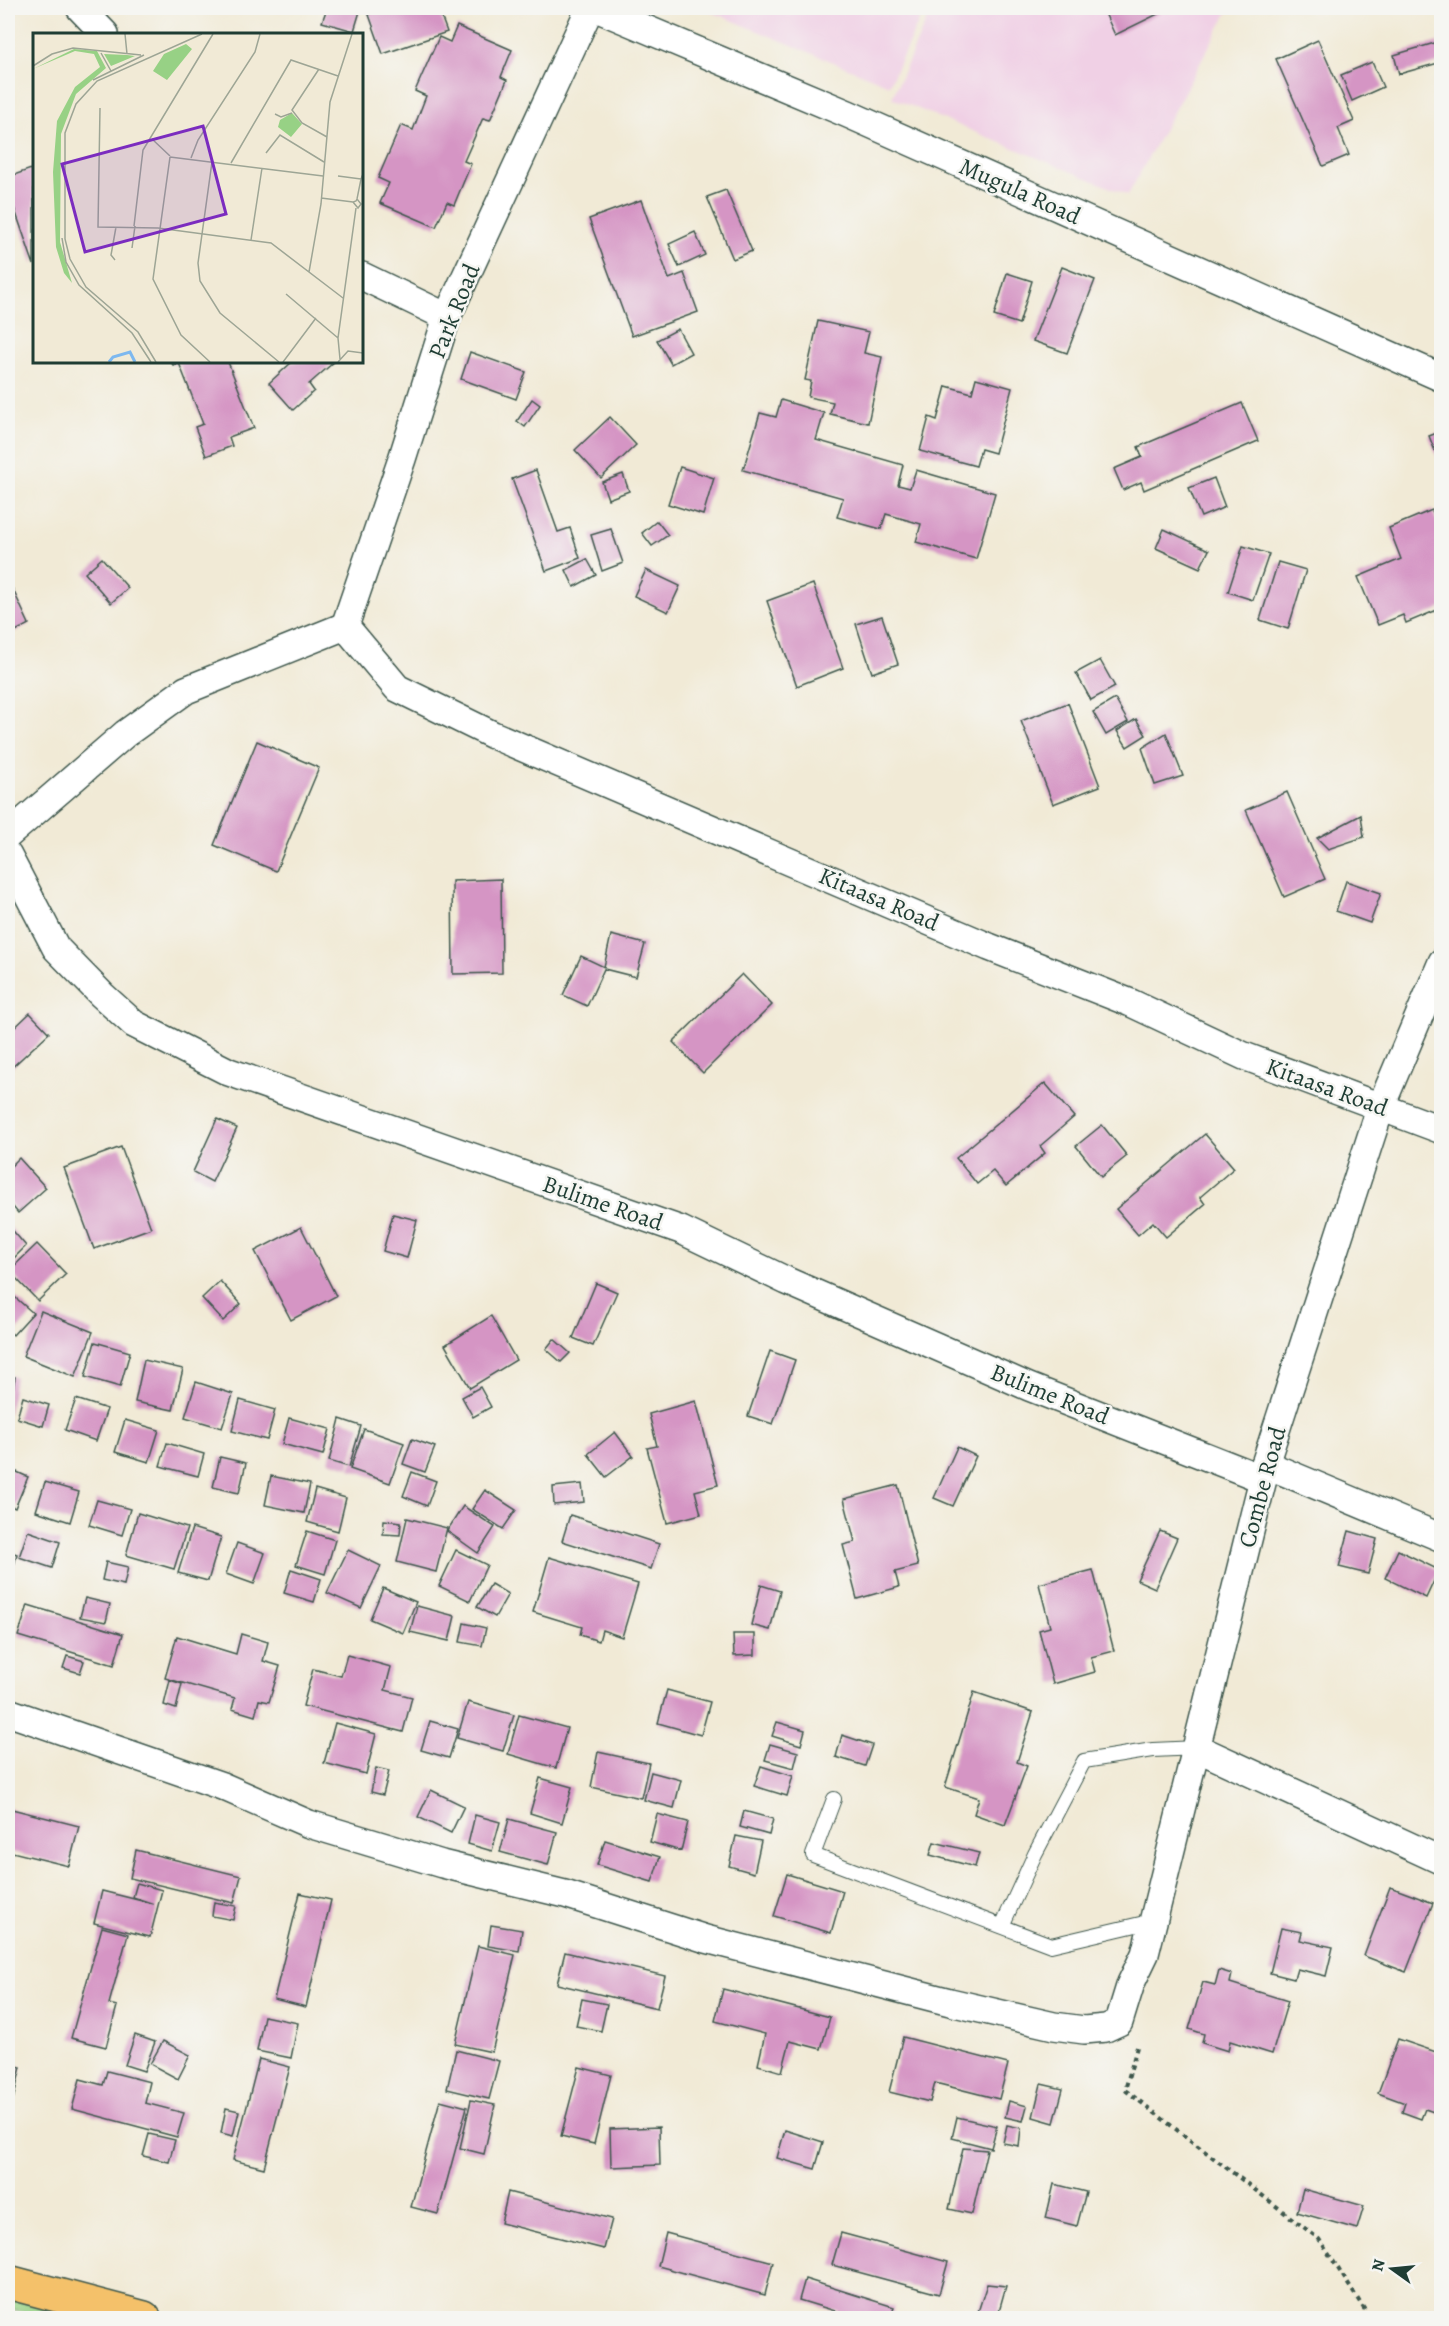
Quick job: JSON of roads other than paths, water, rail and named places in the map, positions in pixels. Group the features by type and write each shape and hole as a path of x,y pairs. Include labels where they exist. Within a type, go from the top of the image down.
{"highway":[{"path":"8,2282 144,2319"}],"street":[{"path":"80,8 104,33"},
{"name":"Park Road","path":"345,626 447,317 590,8"},
{"name":"Mugula Road","path":"596,8 848,114 1442,378"},
{"path":"363,276 447,317"},
{"path":"8,835 125,734 186,690 345,626"},
{"name":"Kitaasa Road","path":"345,626 396,688 493,735 989,947 1131,1003 1244,1056 1442,1130"},
{"name":"Bulime Road","path":"8,856 56,948 102,995 134,1023 229,1072 681,1230 787,1281 1029,1387 1442,1538"},
{"name":"Combe Road","path":"8,1712 222,1786 309,1824 442,1864 566,1894 705,1939 938,1999 1054,2026 1084,2030 1107,2028 1119,2022 1131,1983 1145,1954 1264,1472 1381,1106 1442,962"},
{"path":"1197,1748 1442,1861"}],"lane":[{"path":"1002,1926 1035,1854 1084,1761 1153,1750 1197,1748"},
{"path":"834,1799 813,1855 1051,1944 1153,1921"}]}
